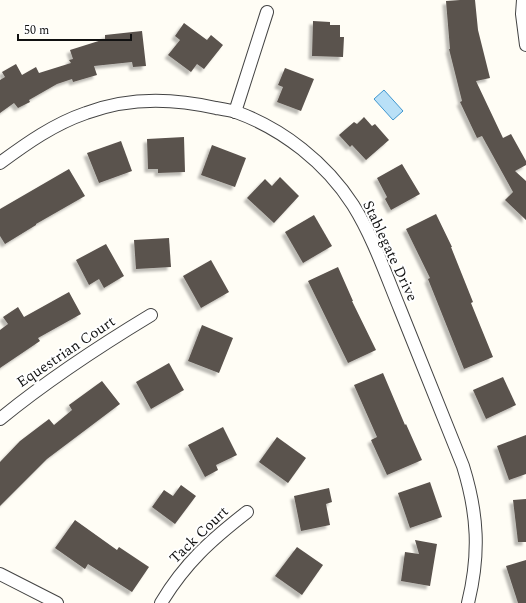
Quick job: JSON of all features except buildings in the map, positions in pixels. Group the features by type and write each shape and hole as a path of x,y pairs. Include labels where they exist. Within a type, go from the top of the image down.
{"street":[{"path":"523,0 522,14 526,44"},
{"path":"235,112 267,12"},
{"name":"Stablegate Drive","path":"0,163 31,140 57,125 86,113 106,106 167,100 235,112 256,121 276,132 310,156 326,171 353,206 373,243 464,466 474,506 476,533 475,562 468,603"},
{"name":"Equestrian Court","path":"0,419 30,394 69,366 151,315"},
{"name":"Tack Court","path":"161,603 184,569 198,553 247,512"},
{"path":"0,574 58,603"}],"water":[{"path":"384,90 403,111 393,120 374,99"}]}
